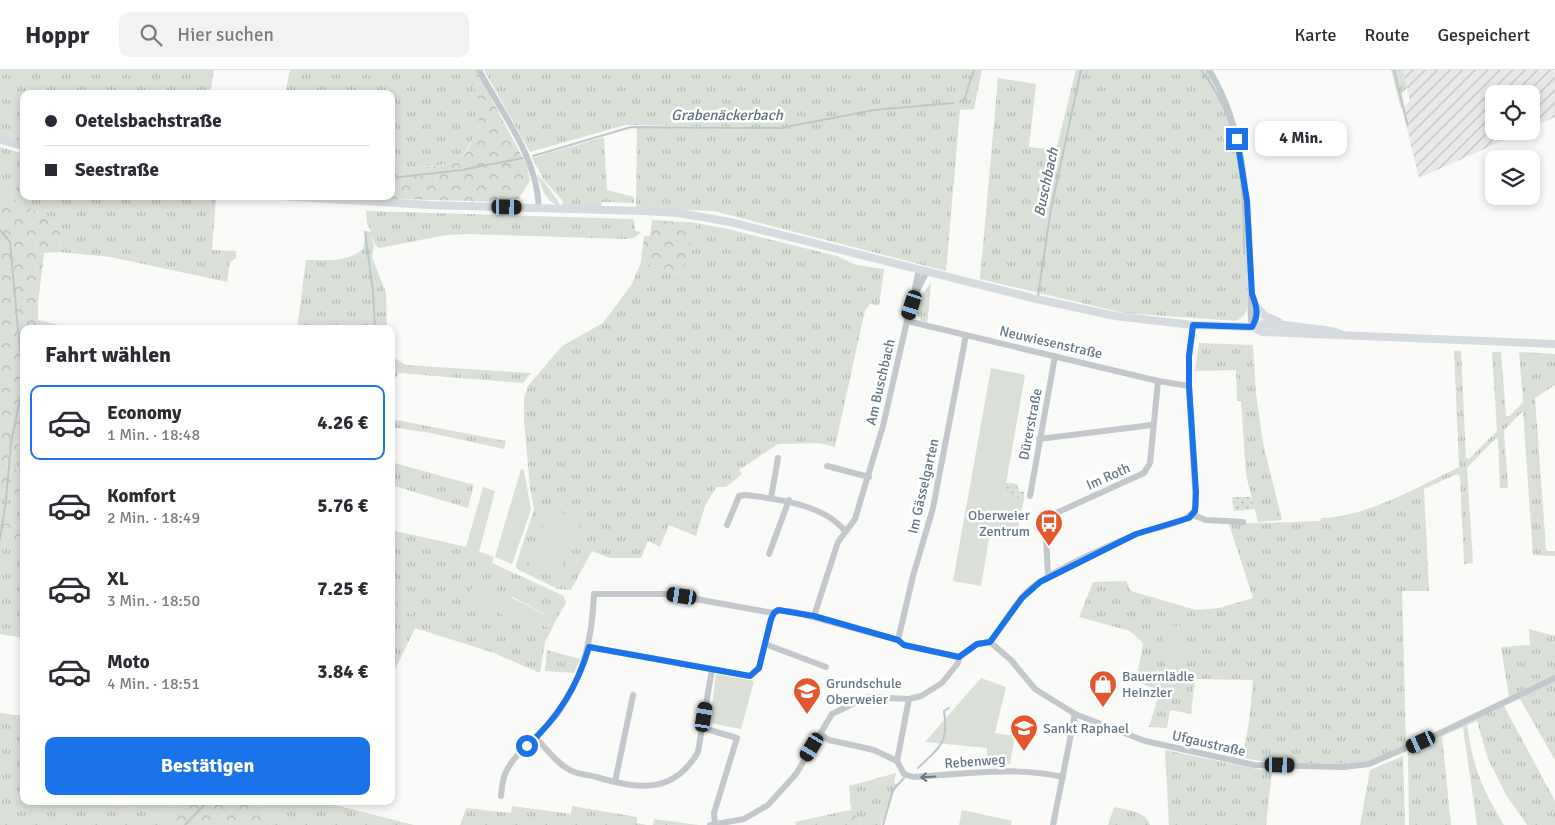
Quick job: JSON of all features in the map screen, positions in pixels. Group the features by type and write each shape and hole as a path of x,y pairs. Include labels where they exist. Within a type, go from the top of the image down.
{"main road":[{"path":"0,140 20,145"},
{"path":"350,200 643,211 713,218 1115,316 1193,325 1252,327 1261,324 1286,325 1332,330 1341,334"},
{"path":"1256,306 1265,316 1286,325"},
{"path":"1252,327 1262,332 1555,344"}],"street":[{"path":"479,70 531,165 537,186 539,208"},
{"path":"1209,70 1224,100 1240,151 1247,201 1252,294 1250,315 1252,327"},
{"name":"Am Buschbach","path":"814,616 838,542 855,519 869,477 907,322 916,293 914,288 923,270"},
{"path":"1252,294 1257,318 1252,327"},
{"name":"Neuwiesenstraße","path":"907,322 1158,381 1189,386"},
{"path":"703,728 737,738 714,813 713,824 744,819 768,805 796,774 832,714 867,697 909,699 934,690 952,672 958,663 959,657 977,644 990,642 1022,598 1048,576 1136,534 1185,520 1193,515 1196,506 1196,496 1189,356 1193,325"},
{"name":"Im Gässelgarten","path":"898,640 913,576 934,508 966,335"},
{"name":"Dürerstraße","path":"1030,496 1055,356"},
{"name":"Im Roth","path":"1048,576 1046,537 1054,514 1144,473 1150,463 1152,425 1158,381"},
{"path":"1039,439 1152,425"},
{"path":"771,498 778,458"},
{"path":"828,466 869,477"},
{"path":"727,525 739,496 790,500 834,520 845,531"},
{"path":"769,554 790,500"},
{"path":"1193,515 1206,520 1243,522"},
{"path":"501,796 506,770 559,711 574,686 589,647 594,594 668,594 774,613 778,610 814,616 898,640 904,645 959,657"},
{"path":"589,647 750,676 755,673 774,613"},
{"name":"Ufgaustraße","path":"990,642 1011,660 1036,689 1075,714 1145,741 1244,764 1353,767 1369,764 1555,678"},
{"path":"765,644 789,651 826,667"},
{"path":"536,738 568,770 616,782 660,785 672,781 691,763 698,752 712,669"},
{"path":"616,782 633,695"},
{"path":"897,761 909,699"},
{"path":"1054,825 1075,714"},
{"name":"Rebenweg","path":"820,734 829,740 874,750 897,761 904,774 913,778 1027,771 1063,777"}],"shaded area":[{"path":"1403,70 1553,70 1555,74 1555,117 1540,124 1540,85 1485,85 1485,140 1505,140 1419,178 1402,108 1410,101"}],"green space":[{"path":"0,70 214,70 211,90 20,90 20,142 0,137"},
{"path":"290,70 463,70 476,91 481,109 468,149 460,159 437,166 395,168 395,90 286,90"},
{"path":"463,70 476,70 483,83 473,86"},
{"path":"484,70 982,70 974,109 960,110 946,271 714,211 636,208 637,128 754,127 625,125 530,152"},
{"path":"1076,70 1206,70 1219,97 1229,126 1242,184 1247,245 1248,305 1241,318 1236,321 1124,313 980,279 998,78 1036,84 1029,147 1056,150"},
{"path":"1391,70 1403,70 1407,88 1402,93 1404,106 1401,109"},
{"path":"483,83 527,166 530,181 519,198 504,202 395,199 395,168 437,166 455,162 464,155 471,142 480,113 478,98 473,86"},
{"path":"604,137 607,190 634,197 634,203 602,202 601,207 563,206 562,200 544,180 532,158"},
{"path":"0,147 20,153 20,200 216,200 212,250 236,251 236,258 230,262 227,282 111,257 59,252 61,233 45,217 0,191"},
{"path":"537,174 554,195 560,206 551,202 548,198 542,189"},
{"path":"0,191 45,217 61,233 59,252 44,253 38,303 38,325 20,325 20,443 6,468 20,470 20,500 0,496"},
{"path":"366,211 631,219 634,220 635,231 641,232 634,238 626,239 446,235 379,248 375,245 371,233 374,246 372,257 386,293 387,325 298,325 306,260 343,259 357,253 363,249 366,231 371,232 367,223"},
{"path":"652,220 697,223 684,266 676,274 641,262 644,236 650,236"},
{"path":"697,223 837,256 856,265 884,269 879,306 870,304 865,310 835,447 819,443 778,444 739,470 742,474 726,487 716,487 705,506 696,536 669,525 660,547 648,541 641,558 610,558 592,551 571,590 558,589 517,569 516,565 534,509 530,487 524,420 524,398 528,386 562,346 603,323 632,284 641,262 677,274 684,265"},
{"path":"931,283 927,322 921,321 916,312 923,293"},
{"path":"38,320 59,325 38,325"},
{"path":"1199,343 1253,345 1256,393 1263,443 1282,520 1258,522 1246,475 1241,401 1237,401 1236,370 1195,371"},
{"path":"1454,351 1461,351 1466,458 1469,459 1497,431 1492,352 1501,352 1506,416 1510,416 1523,402 1519,352 1555,354 1555,385 1535,398 1546,549 1547,551 1555,551 1555,556 1533,555 1523,411 1504,430 1508,488 1500,488 1498,440 1496,438 1467,468 1473,563 1464,564 1460,476 1457,474 1424,489 1429,591 1402,591 1406,745 1372,761 1356,764 1268,762 1242,758 1249,723 1253,680 1195,679 1191,714 1170,710 1167,728 1149,727 1160,691 1137,682 1143,643 1130,631 1079,617 1093,582 1126,581 1131,591 1196,610 1219,608 1253,598 1229,524 1320,521 1321,518 1339,516 1374,507 1459,467"},
{"path":"395,358 406,365 531,373 523,383 399,373 395,378"},
{"path":"991,368 1025,375 1004,495 1024,499 1016,538 990,533 981,586 953,581"},
{"path":"395,420 506,441 504,449 431,433 395,428"},
{"path":"20,443 20,470 6,468"},
{"path":"395,463 474,485 468,508 395,486"},
{"path":"521,469 524,470 531,510 512,564 495,557"},
{"path":"1006,483 1017,484 1019,491 1024,492 1024,499 1004,495"},
{"path":"483,487 495,491 479,552 466,547"},
{"path":"0,496 20,500 20,526 0,523"},
{"path":"1232,497 1251,497 1255,509 1234,511"},
{"path":"557,510 581,522 558,577 528,568 545,520"},
{"path":"0,523 20,526 20,546 0,544"},
{"path":"395,531 466,547 494,557 492,563 564,596 566,603 556,620 511,596 532,628 534,622 552,629 545,642 540,673 494,653 415,628 395,670 395,613 398,608 416,607 395,591"},
{"path":"0,544 20,546 20,637 0,634"},
{"path":"483,583 556,620 552,629 534,622 532,628 467,599 472,587"},
{"path":"395,591 416,607 412,615 398,608 395,613"},
{"path":"1162,626 1181,626 1184,676 1166,675"},
{"path":"1529,629 1555,636 1555,675 1509,697 1501,647 1530,645"},
{"path":"547,650 580,659 574,673 545,671"},
{"path":"716,674 754,681 741,729 710,723"},
{"path":"981,678 1006,687 995,733 1015,736 1010,764 987,765 987,748 925,742"},
{"path":"1555,681 1555,760 1520,699 1504,706 1555,801 1555,825 1527,825 1506,795 1488,759 1477,721 1467,725 1472,754 1484,788 1504,825 1477,825 1463,727 1442,736 1451,825 1409,825 1408,753 1411,749"},
{"path":"0,713 20,716 20,805 126,805 170,819 167,825 0,825"},
{"path":"1165,750 1272,772 1266,825 1169,825"},
{"path":"1403,756 1405,825 1360,825 1370,770"},
{"path":"896,773 894,783 897,784 881,825 861,825 854,810 851,810 849,786"},
{"path":"126,805 174,805 170,819"},
{"path":"174,805 260,805 272,825 167,825"},
{"path":"260,805 335,805 414,825 272,825"},
{"path":"512,806 571,814 572,806 637,817 637,823 647,825 460,825 466,808 511,813"},
{"path":"1114,807 1140,814 1148,820 1150,825 1108,825"},
{"path":"854,810 861,825 848,825 845,811"},
{"path":"962,810 1012,821 1011,825 959,825"},
{"path":"845,811 848,825 796,825 795,822"},
{"path":"654,819 698,825 653,825"}],"waterway":[{"name":"Grabenäckerbach","path":"960,102 964,100 974,70"},
{"name":"Buschbach","path":"1038,296 1051,209 1081,70"},
{"path":"1201,70 1216,92 1225,110 1237,150 1242,192 1244,254"},
{"path":"1394,70 1407,123"},
{"name":"Grabenäckerbach","path":"533,156 631,127 781,128 874,110 953,103"},
{"name":"Grabenäckerbach","path":"395,178 462,170 523,158"},
{"path":"0,230 10,242 20,351"},
{"path":"365,232 373,291 375,325"},
{"path":"0,539 6,500 11,443 20,399"},
{"path":"918,768 941,744 945,730 944,711 949,708"},
{"path":"883,825 893,790 904,778"},
{"path":"185,825 204,805"}],"place":[{"name":"Oberweier Zentrum","path":"1049,547"},
{"name":"Bauernlädle Heinzler","path":"1103,708"},
{"name":"Grundschule Oberweier","path":"807,715"},
{"name":"Sankt Raphael","path":"1024,752"}],"route":[{"path":"527,746 559,711 574,686 589,647 750,676 759,668 771,619 778,610 814,616 898,640 904,645 959,657 977,644 990,642 1028,591 1048,576 1136,534 1185,520 1193,515 1196,506 1196,477 1189,356 1193,325 1252,327 1257,318 1252,294 1247,201 1237,139"}]}
